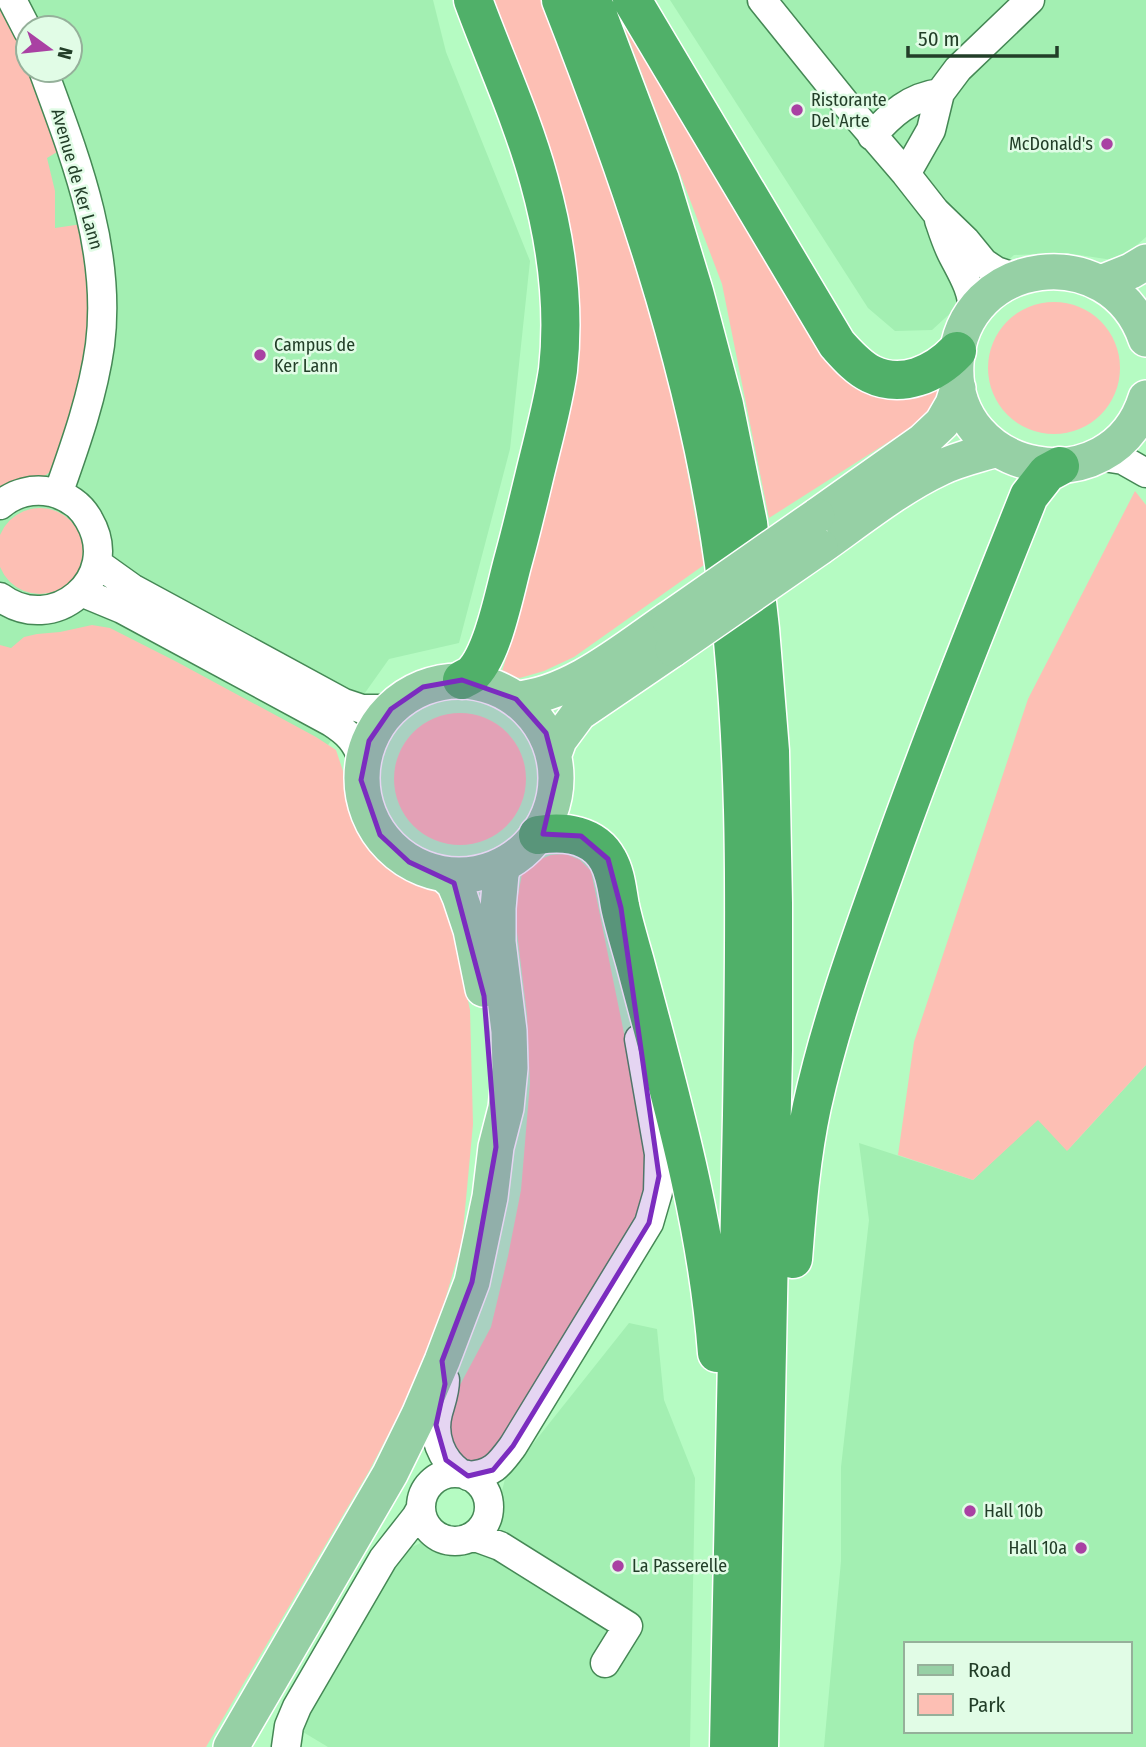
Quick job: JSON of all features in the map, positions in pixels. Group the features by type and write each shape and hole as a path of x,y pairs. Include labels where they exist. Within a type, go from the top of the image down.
{"highway":[{"path":"461,680 472,674 484,658 495,628 553,401 560,333 559,287 539,178 473,0"},
{"path":"561,0 614,138 667,302 709,476 720,538 733,645 741,757 744,904 729,1747"},
{"path":"592,0 660,180 698,304 724,405 748,523 760,629 770,751 773,1049 759,1747"},
{"path":"632,0 837,344 851,360 871,374 890,379 909,379 925,375 957,351"},
{"path":"765,1747 790,1287 803,1155 821,1065 850,968 914,789 997,576 1029,496 1047,473 1060,466"},
{"path":"538,835 581,836 593,842 608,859 668,1084 696,1207 710,1286 719,1385 723,1747"}],"main road":[{"path":"1101,283 1146,262"},
{"path":"1145,329 1130,307 1101,283 1074,273 1031,273 992,292 973,313 963,331 956,363 963,406 983,437 1009,456 1034,464 1060,466 1097,456 1121,439 1145,408"},
{"path":"554,754 559,740 579,713 671,634 818,532 923,441 942,422 953,404 958,388"},
{"path":"818,532 941,467 997,449"},
{"path":"516,699 549,692 604,663 671,634"},
{"path":"461,680 490,686 516,699 533,714 546,733 554,754 555,796 538,835 517,857 485,872 465,876 445,875 409,862 393,850 380,835 364,800 363,761 378,724 405,696 442,682 461,680"},
{"path":"231,1747 390,1474 419,1415 472,1282 490,1197 496,1147 506,1108 509,1031 498,943 498,908 504,865"},
{"path":"445,875 454,883 464,908 484,996 496,1147"}],"street":[{"path":"762,0 935,211 984,263 996,271 1017,278"},
{"path":"906,174 931,130 940,93 958,69 1030,0"},
{"name":"Avenue de Ker Lann","path":"48,84 79,173 98,248 102,296 100,345 89,395 58,494"},
{"path":"872,136 902,107 923,96 940,93"},
{"path":"935,211 952,255 964,275 973,301 973,313"},
{"path":"1097,456 1123,460 1146,473"},
{"path":"0,505 18,494 31,491 58,494 69,499 87,516 97,538 97,563 93,574 72,600 41,611 3,605"},
{"path":"97,563 132,588 344,703 362,709 391,709"},
{"path":"81,592 122,608 331,722 347,733 358,747 363,761"},
{"path":"286,1747 289,1726 297,1707 383,1559 421,1508 426,1489 441,1476 478,1475 493,1470 501,1463 649,1223 658,1192 659,1154 623,956 621,908"},
{"path":"421,1508 425,1522 434,1534 447,1540 462,1540 478,1529 488,1511 486,1494 476,1480 451,1467 438,1443 437,1416 445,1384 442,1361"},
{"path":"478,1529 478,1538 500,1546 628,1626 605,1663"},
{"path":"397,1542 434,1534"}],"highlighted area":[{"path":"462,680 516,699 546,733 557,775 543,834 581,836 608,859 621,908 659,1176 649,1223 513,1446 493,1470 468,1476 446,1460 436,1425 445,1384 442,1361 472,1282 496,1147 484,996 454,883 409,862 380,835 361,780 369,741 391,709 423,687"}],"shaded area":[{"name":"Campus de Ker Lann","path":"0,0 433,0 446,52 530,261 510,449 459,643 389,659 311,769 0,715"},
{"path":"670,0 1146,0 1146,237 1119,261 1066,253 1014,255 932,330 895,331 868,308"},
{"path":"1146,1065 1146,1747 824,1747 841,1561 841,1467 869,1220 859,1143 973,1180 1038,1119 1068,1150"},
{"path":"629,1323 657,1329 664,1400 695,1478 690,1747 328,1747 298,1729 399,1553 425,1541 445,1545 476,1544 495,1518 505,1479"}],"green space":[{"path":"0,0 14,21 14,84 40,84 62,149 47,158 55,191 55,228 82,224 89,257 88,360 54,469 40,479 0,496"},
{"path":"486,0 541,0 601,157 645,300 678,420 704,565 574,657 544,671 520,678 501,674 514,634 570,410 578,328"},
{"path":"614,0 842,366 950,373 926,418 769,518 722,284"},
{"path":"1054,302 1079,307 1101,321 1115,343 1120,368 1115,393 1101,415 1079,429 1054,434 1029,429 1007,415 993,393 988,368 993,343 1007,321 1029,307"},
{"path":"1135,491 1146,505 1146,1065 1067,1151 1038,1120 973,1180 898,1155 914,1042 1028,699"},
{"path":"40,508 64,515 76,527 82,543 82,559 76,575 56,591 40,594 24,591 4,575 0,567 0,535 16,515 24,511"},
{"path":"92,625 110,628 177,662 336,750 343,771 349,812 371,848 392,869 424,883 442,897 453,931 470,1010 473,1124 462,1242 427,1361 369,1471 206,1747 0,1747 0,645 11,648 24,637"},
{"path":"460,713 485,718 506,733 521,754 526,779 521,804 506,825 485,840 460,845 435,840 414,825 399,804 394,779 399,754 414,733 435,718"},
{"path":"566,854 580,860 591,871 642,1122 647,1172 639,1207 625,1240 489,1461 466,1466 448,1444 453,1398 491,1327 521,1190 530,1083 527,1015 517,932 517,901 522,874 531,863 551,855"}],"place":[{"name":"Ristorante Del Arte","path":"797,110"},
{"name":"McDonald's","path":"1107,144"},
{"name":"Campus de Ker Lann","path":"260,355"},
{"name":"Hall 10b","path":"970,1511"},
{"name":"Hall 10a","path":"1081,1548"},
{"name":"La Passerelle","path":"618,1566"}]}
